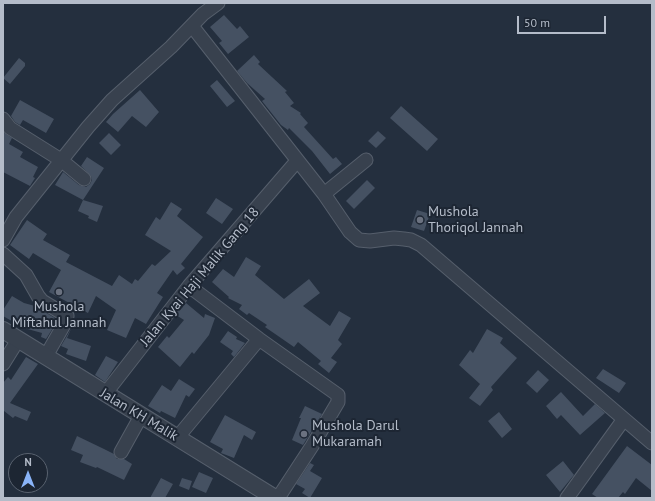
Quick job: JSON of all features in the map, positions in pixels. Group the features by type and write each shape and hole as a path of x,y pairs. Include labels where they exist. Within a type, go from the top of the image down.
{"street":[{"path":"3,240 16,218 61,160 112,100 171,47 203,14 218,3"},
{"path":"192,26 324,194 350,232 359,240 370,241 394,238 411,240 421,244 652,443"},
{"path":"3,118 10,128 61,160 84,179"},
{"path":"324,194 366,160"},
{"name":"Jalan Kyai Haji Malik Gang 18","path":"105,394 189,286 297,161"},
{"path":"3,254 26,275 42,301 67,316 66,321 46,356"},
{"path":"189,286 259,339 338,395 338,399 312,446 276,498"},
{"name":"Jalan KH Malik","path":"3,330 276,498"},
{"path":"177,438 259,339"},
{"path":"3,364 18,340"},
{"path":"121,452 141,416"},
{"path":"567,498 624,419"}],"building":[{"path":"224,15 237,29 240,26 249,37 228,54 219,43 222,41 210,27"},
{"path":"254,55 260,62 258,64 287,91 285,92 294,103 290,106 301,113 300,114 308,123 304,127 333,159 336,157 342,164 330,174 312,151 289,128 288,130 281,125 262,101 265,99 247,83 237,71"},
{"path":"19,58 25,63 25,66 10,84 3,78"},
{"path":"217,80 235,101 227,107 210,86"},
{"path":"140,90 159,112 146,127 132,116 118,132 106,122"},
{"path":"20,100 54,119 46,133 23,120 20,125 15,122 11,116"},
{"path":"401,106 438,139 427,151 390,118"},
{"path":"378,131 386,138 376,148 368,141"},
{"path":"3,132 12,138 9,144 23,152 20,157 38,167 33,177 35,178 30,186 3,172"},
{"path":"109,133 121,145 111,155 99,143"},
{"path":"87,157 104,168 83,200 55,185 63,172 79,185 86,187 90,184 92,180 91,176 81,166"},
{"path":"367,180 375,188 354,209 346,201"},
{"path":"216,198 233,209 222,224 206,213"},
{"path":"83,200 103,206 97,222 78,211"},
{"path":"171,202 182,209 177,216 203,237 181,264 185,268 177,275 173,270 157,293 163,297 146,324 135,318 126,338 107,330 116,310 96,296 88,313 49,292 61,270 33,253 29,259 10,245 27,220 47,234 43,240 70,255 66,262 112,286 119,275 132,284 135,279 138,281 152,264 155,266 171,251 145,235 156,217 160,220"},
{"name":"Mushola Thoriqol Jannah","path":"417,210 430,214 424,231 411,227"},
{"path":"246,257 261,266 255,275 284,299 309,279 320,293 303,306 330,326 339,311 351,318 338,340 342,344 331,358 337,362 329,373 318,364 321,361 298,342 294,347 265,327 267,325 249,313 247,315 239,309 242,305 228,298 229,297 212,282 223,269 234,277"},
{"path":"12,296 24,303 35,306 58,320 46,339 41,337 42,333 24,328 3,316 3,310"},
{"path":"186,303 204,318 205,314 215,318 209,335 194,354 192,352 180,367 158,347 167,336 169,338 184,320 176,315"},
{"path":"71,329 67,338 91,346 86,361 66,354 68,349 61,346"},
{"path":"487,329 503,338 500,343 517,358 491,387 493,390 480,406 469,398 480,384 459,365 470,350 473,353"},
{"path":"228,331 237,337 236,339 245,343 234,357 231,354 233,351 220,342"},
{"path":"106,356 118,362 105,382 95,375"},
{"path":"26,357 38,364 10,403 31,412 27,421 15,416 13,418 4,411 3,413 3,383 8,377 11,380"},
{"path":"603,369 626,383 619,393 596,378"},
{"path":"538,370 549,380 537,393 526,383"},
{"path":"179,379 195,389 189,397 186,395 175,418 161,411 160,413 148,406 162,385 171,391"},
{"path":"561,392 583,416 595,404 605,413 580,435 561,415 557,419 546,406"},
{"path":"305,406 322,414 303,445 292,440 301,418 299,418"},
{"path":"499,412 512,429 502,438 488,421"},
{"path":"225,415 256,432 252,440 244,435 234,458 221,453 223,449 210,442"},
{"path":"77,436 114,454 117,459 124,459 132,464 124,480 97,467 96,468 80,462 83,455 71,450"},
{"path":"627,446 652,465 652,491 636,478 625,494 623,492 618,498 598,498 592,494"},
{"path":"563,461 574,475 560,492 546,475"},
{"path":"310,463 314,465 310,471 322,478 310,498 302,493 305,489 296,484"},
{"path":"199,472 213,478 206,493 192,487"},
{"path":"161,478 173,484 165,498 150,498"},
{"path":"182,478 192,481 189,490 179,486"}],"place":[{"name":"Mushola Thoriqol Jannah","path":"420,220"},
{"name":"Mushola Miftahul Jannah","path":"59,292"},
{"name":"Mushola Darul Mukaramah","path":"304,434"}]}
